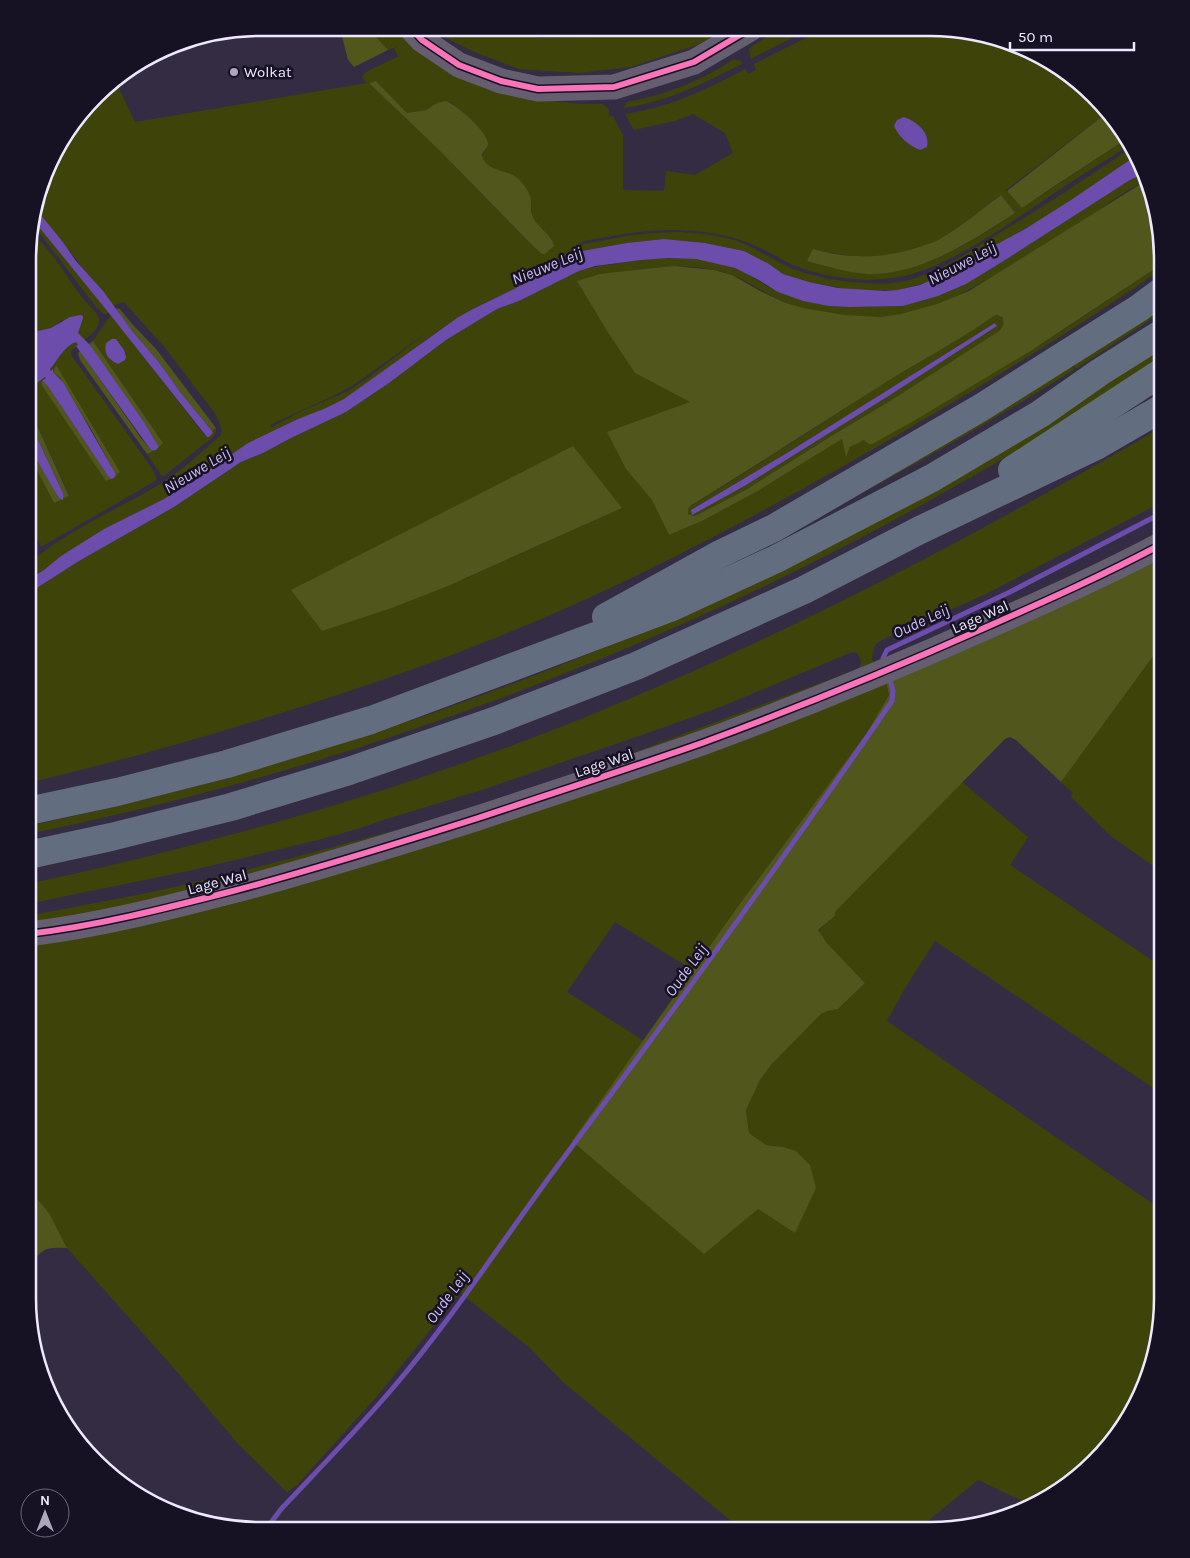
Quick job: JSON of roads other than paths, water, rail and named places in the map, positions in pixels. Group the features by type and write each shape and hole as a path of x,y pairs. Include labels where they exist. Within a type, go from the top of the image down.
{"highway":[{"path":"521,665 720,554 791,519 982,407 1154,297"},
{"path":"36,810 227,764 371,720 670,608 776,559 932,478 1040,414 1100,372 1154,338"},
{"path":"920,530 1154,377"},
{"path":"36,853 231,807 349,771 494,721 636,666 804,590 920,530 1098,445 1154,413"}],"street":[{"path":"418,36 459,65 502,81 538,89 614,87 694,62 738,36"},
{"name":"Lage Wal","path":"36,933 90,924 194,901 270,881 424,835 703,742 888,670 1030,608 1154,548"}],"waterway":[{"name":"Oude Leij","path":"885,663 883,658 887,650 1010,592 1154,517"},
{"name":"Oude Leij","path":"271,1522 282,1508 352,1434 414,1362 644,1050 892,701 893,691 889,676"}],"place":[{"name":"Wolkat","path":"234,72"}],"water label":[{"name":"Nieuwe Leij","path":"962,263"},
{"name":"Nieuwe Leij","path":"547,266"},
{"name":"Nieuwe Leij","path":"197,470"}]}
